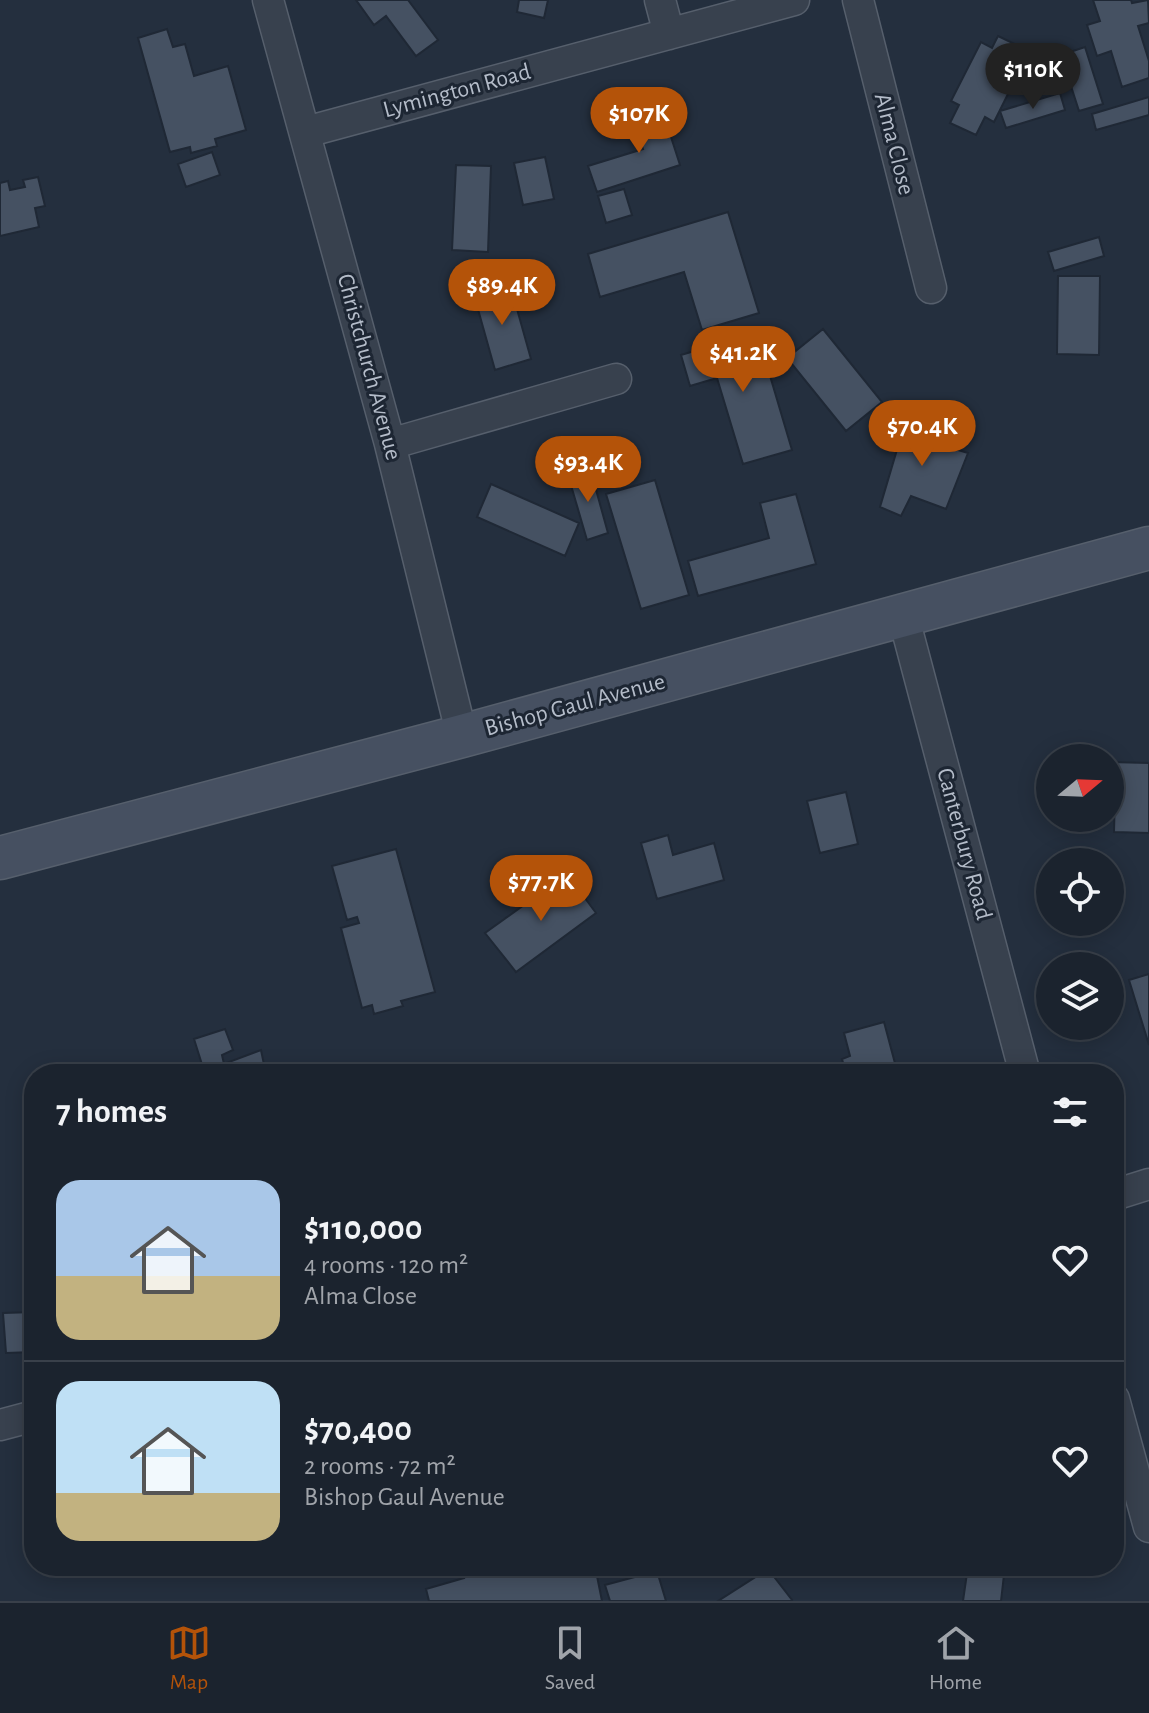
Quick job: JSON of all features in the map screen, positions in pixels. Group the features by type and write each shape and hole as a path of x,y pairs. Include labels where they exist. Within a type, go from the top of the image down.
{"main road":[{"name":"Bishop Gaul Avenue","path":"0,858 462,736 1149,548"}],"street":[{"name":"Christchurch Avenue","path":"268,0 390,444 462,736"},
{"path":"660,0 669,34"},
{"name":"Lymington Road","path":"306,132 794,0"},
{"name":"Alma Close","path":"858,0 931,288"},
{"path":"390,444 616,379"},
{"name":"Canterbury Road","path":"903,615 1022,1064"},
{"path":"1124,1192 1149,1184"},
{"path":"0,1425 24,1419"},
{"path":"1124,1436 1149,1527"}],"building":[{"path":"356,0 408,0 438,40 416,56 386,16 374,25"},
{"path":"519,0 548,0 544,18 517,12"},
{"path":"1093,0 1131,0 1132,3 1148,0 1149,23 1138,26 1149,61 1149,78 1122,87 1111,51 1097,56 1087,25 1100,21"},
{"path":"167,29 173,47 185,44 194,76 228,66 246,130 215,139 217,146 191,153 190,147 170,152 138,38"},
{"path":"998,36 1019,46 1001,80 1012,86 994,122 985,117 976,135 950,123 959,105 951,101 981,42 992,48"},
{"path":"1085,47 1103,104 1079,111 1061,55"},
{"path":"1060,93 1065,110 1006,128 1000,111"},
{"path":"1149,97 1149,115 1096,130 1092,114"},
{"path":"662,109 680,165 597,192 588,166 643,149 633,118"},
{"path":"212,152 220,175 186,187 178,164"},
{"path":"545,157 554,199 523,205 514,163"},
{"path":"456,165 491,166 488,252 452,250"},
{"path":"38,177 45,206 35,208 39,227 0,236 0,183 8,181 10,190 25,187 23,180"},
{"path":"624,189 632,215 606,223 598,196"},
{"path":"728,212 759,313 702,330 684,272 600,297 588,254"},
{"path":"1099,237 1104,256 1054,271 1048,252"},
{"path":"1058,276 1100,276 1099,355 1057,354"},
{"path":"510,284 531,359 495,370 474,295"},
{"path":"823,329 882,402 846,431 787,358"},
{"path":"757,332 792,450 743,464 717,378 690,386 681,355"},
{"path":"907,416 937,421 932,442 968,453 946,509 911,496 901,516 880,507"},
{"path":"590,468 608,533 587,540 568,475"},
{"path":"655,480 689,595 641,609 606,494"},
{"path":"491,484 579,523 565,556 477,517"},
{"path":"796,494 816,564 698,596 688,561 769,538 760,503"},
{"path":"1124,762 1149,763 1149,833 1114,832 1124,832"},
{"path":"846,792 858,844 820,853 807,801"},
{"path":"668,835 673,855 714,843 724,880 657,899 641,843"},
{"path":"396,849 435,992 401,1001 403,1006 374,1014 372,1005 362,1008 341,928 359,923 357,917 347,920 332,866"},
{"path":"567,874 596,913 516,972 485,933"},
{"path":"1149,974 1149,1045 1129,980"},
{"path":"884,1022 895,1064 843,1064 842,1059 850,1056 844,1033"},
{"path":"225,1029 233,1050 222,1055 224,1064 202,1064 194,1039"},
{"path":"261,1050 264,1064 224,1064"},
{"path":"24,1312 24,1352 6,1353 3,1313"},
{"path":"597,1576 602,1601 429,1601 426,1589 464,1578"},
{"path":"638,1576 658,1576 666,1601 610,1601 605,1585"},
{"path":"757,1576 773,1576 792,1600 791,1601 718,1601"},
{"path":"967,1576 1004,1576 1001,1601 963,1601"}]}
